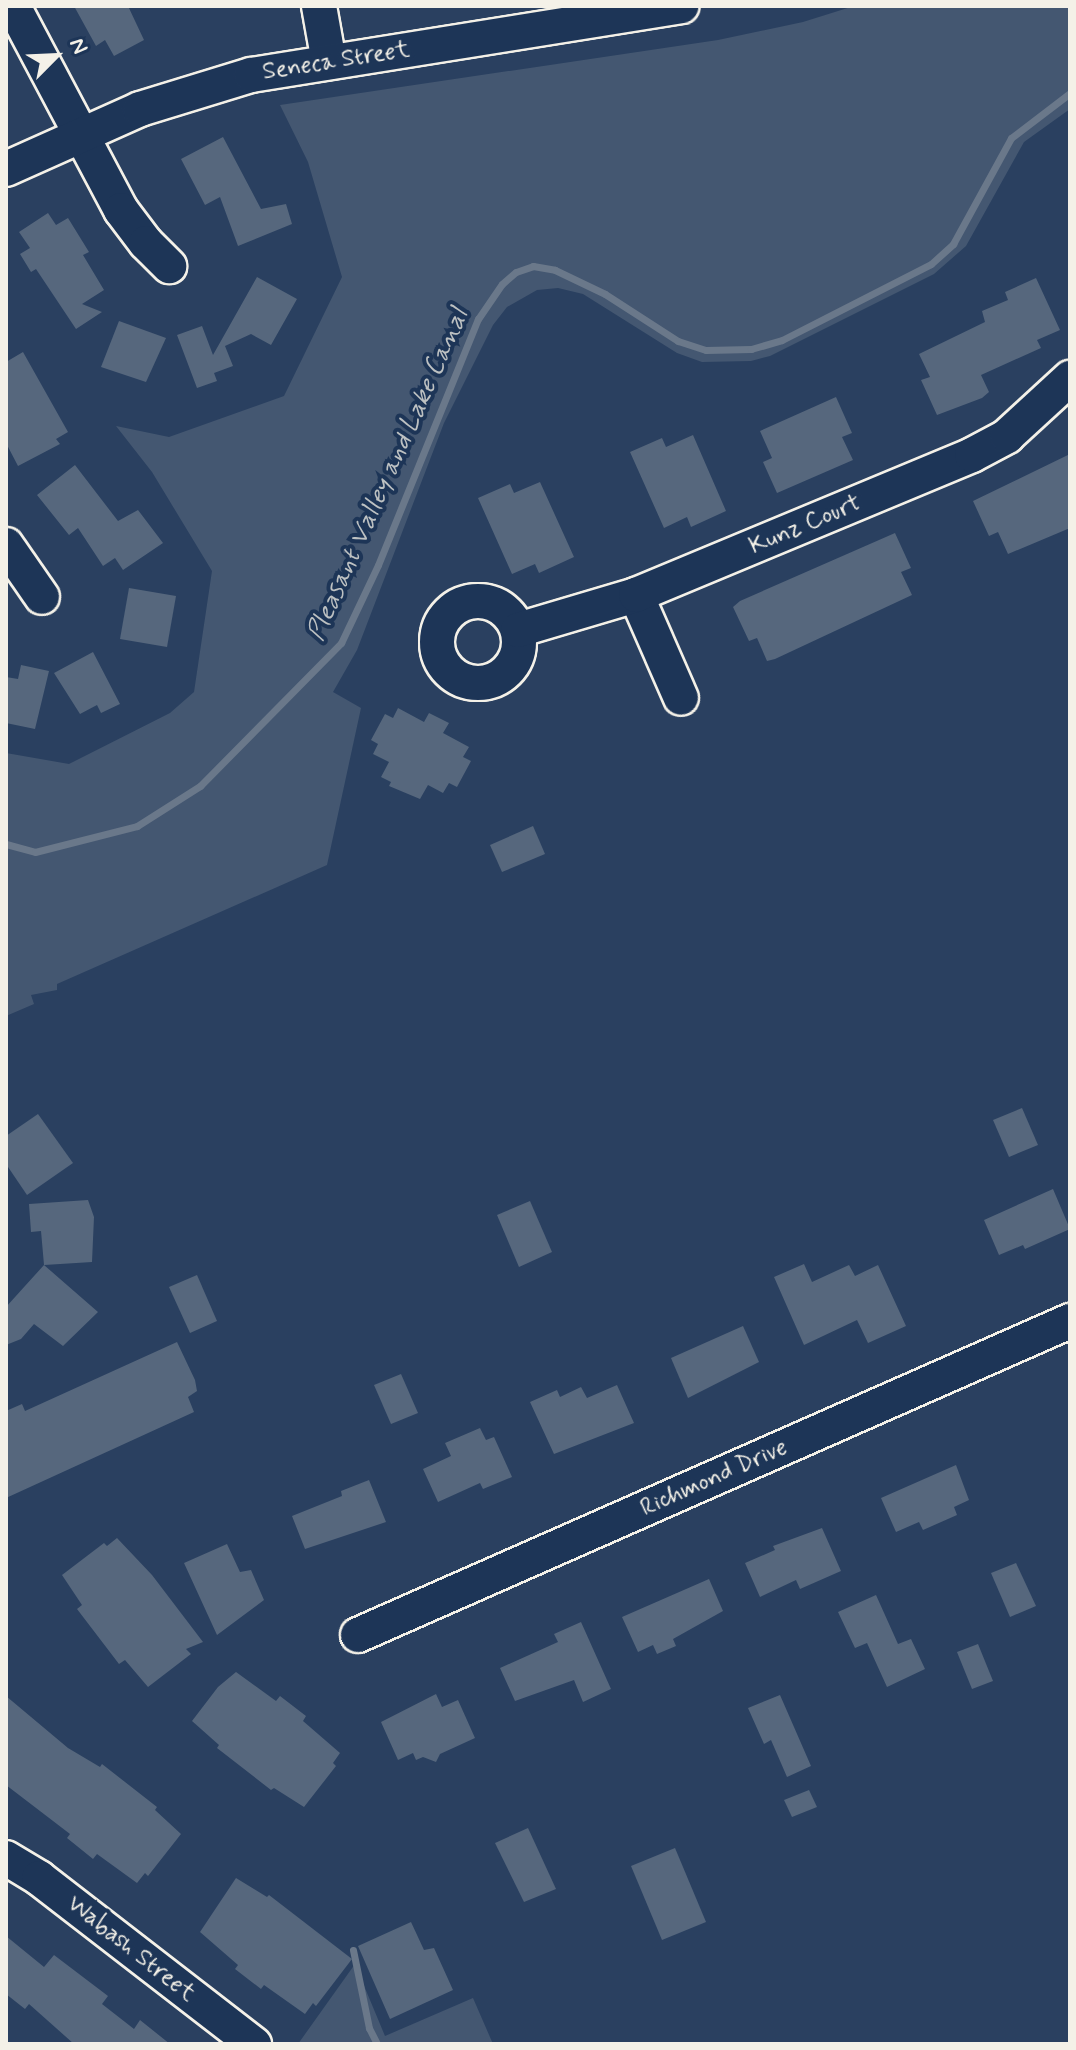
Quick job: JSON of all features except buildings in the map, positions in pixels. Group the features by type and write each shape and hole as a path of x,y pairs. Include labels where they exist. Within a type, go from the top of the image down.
{"street":[{"path":"13,6 121,210 169,266"},
{"path":"319,6 329,62"},
{"name":"Seneca Street","path":"6,169 184,93 251,75 588,13 681,6"},
{"name":"Kunz Court","path":"518,630 636,595 972,455 1007,436 1070,378"},
{"path":"6,545 42,597"},
{"path":"636,595 681,698"},
{"name":"Richmond Drive","path":"358,1635 1070,1321"},
{"name":"Wabash Street","path":"6,1858 39,1878 254,2044"}],"shaded area":[{"path":"854,6 1070,6 1070,109 1024,142 966,246 934,274 770,356 751,361 702,362 677,353 583,294 558,288 537,290 507,307 493,325 444,423 357,650 333,692 361,708 327,865 57,984 57,990 31,995 34,1004 6,1016 6,753 69,764 170,713 194,692 212,571 152,472 116,426 169,437 284,396 342,277 308,162 280,105 718,40 803,22"},
{"path":"355,1964 385,2036 473,1998 493,2044 298,2044"}],"waterway":[{"name":"Pleasant Valley and Lake Canal","path":"6,844 35,852 137,826 200,786 341,643 378,565 478,319 502,284 516,272 533,266 555,270 605,294 678,341 706,350 751,349 782,340 931,264 953,244 1011,138 1070,93"},
{"path":"353,1950 369,2028 377,2044"}]}
